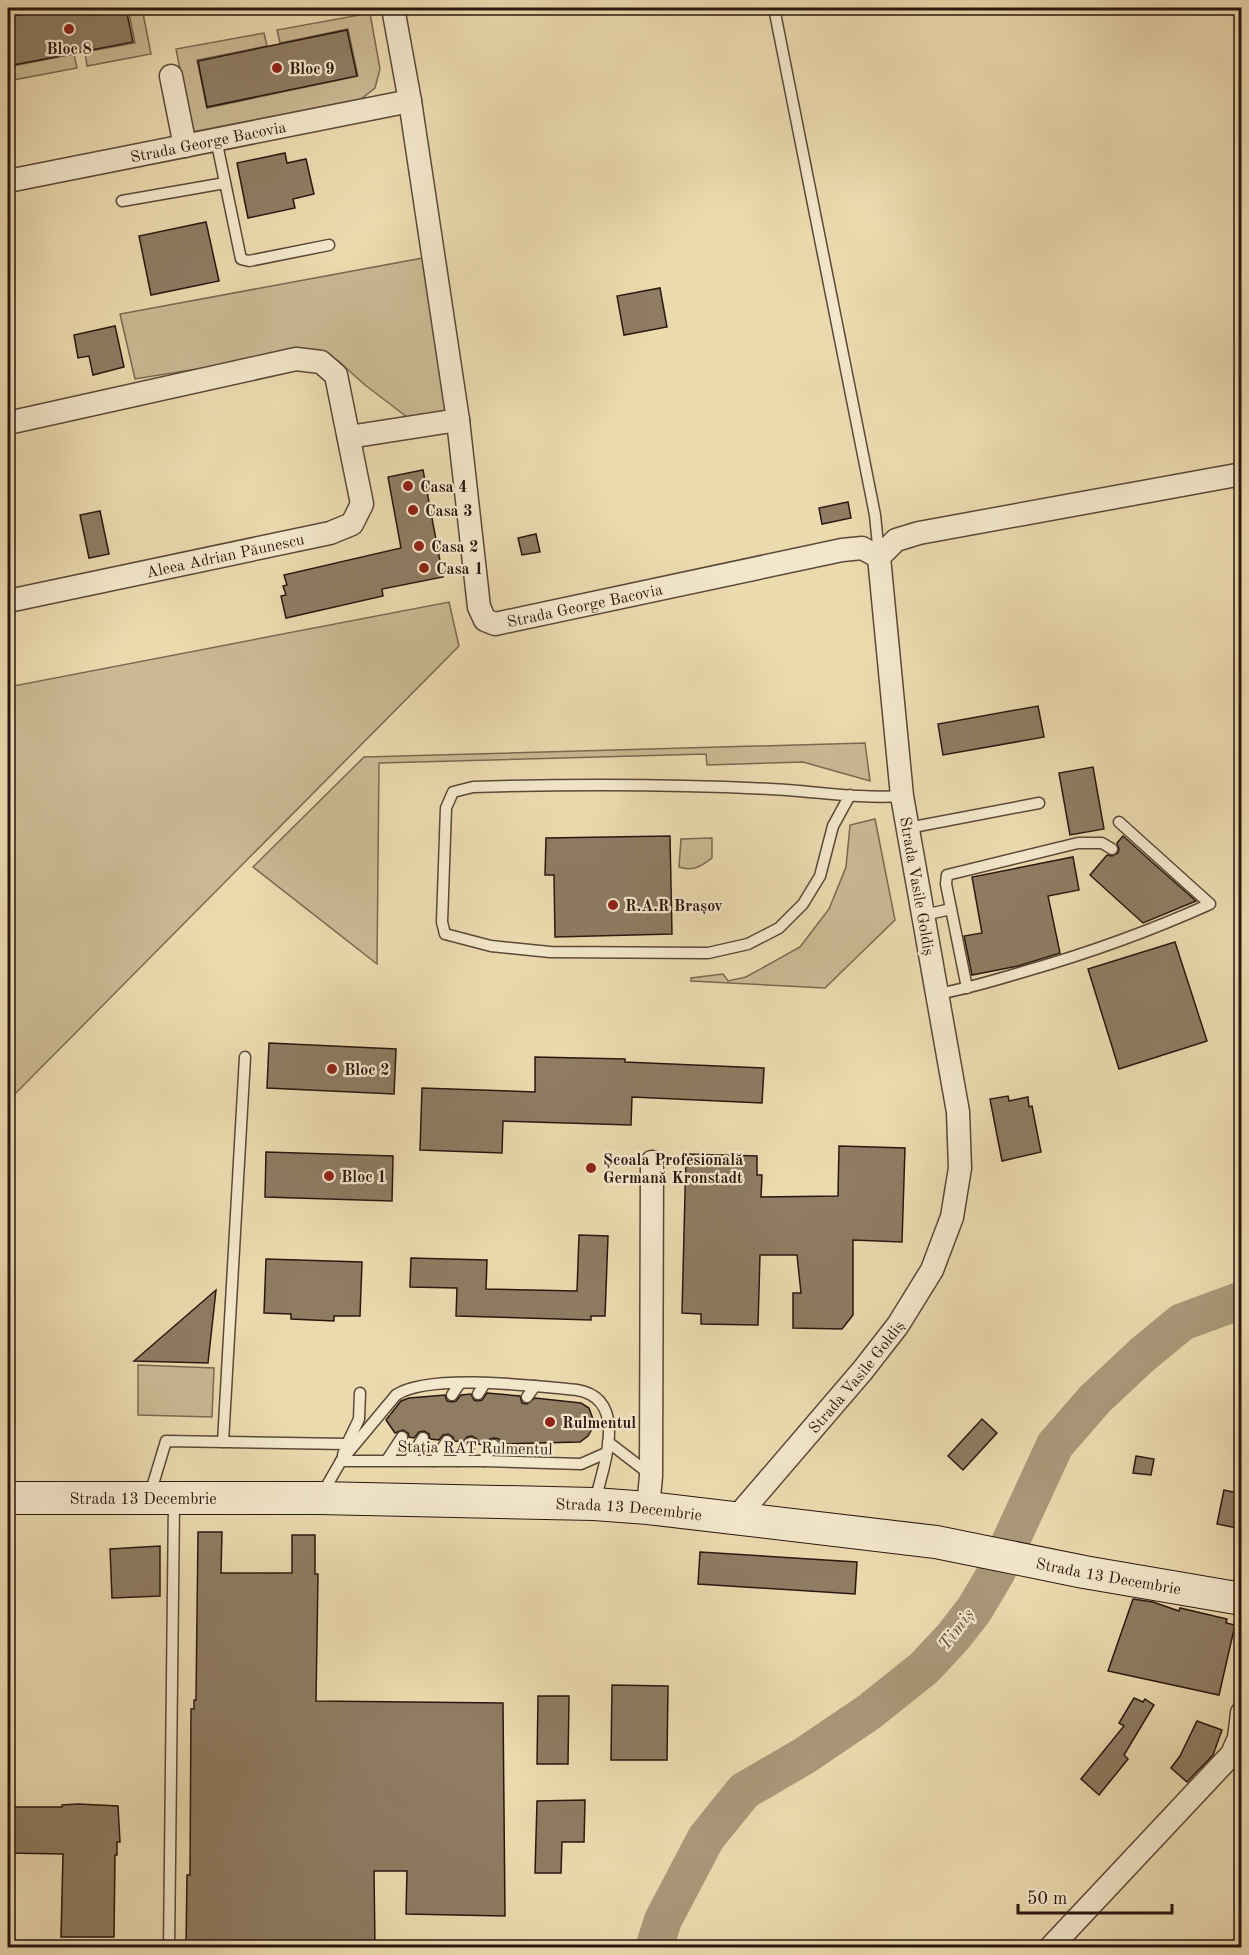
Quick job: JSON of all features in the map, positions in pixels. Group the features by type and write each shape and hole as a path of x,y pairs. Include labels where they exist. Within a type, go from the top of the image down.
{"main road":[{"name":"Strada 13 Decembrie","path":"8,1498 319,1498 594,1504 648,1508 936,1542 1084,1572 1242,1599"}],"street":[{"name":"Strada George Bacovia","path":"393,8 410,101 458,420 479,607 485,620 495,624 842,550 862,548 879,557"},
{"path":"171,76 184,146"},
{"name":"Strada George Bacovia","path":"8,181 410,101"},
{"name":"Aleea Adrian Păunescu","path":"8,423 296,359 321,362 336,375 362,504 352,524 330,533 24,598 8,599"},
{"path":"349,437 458,420"},
{"path":"879,557 896,540 919,533 1242,474"},
{"name":"Strada Vasile Goldiș","path":"736,1517 863,1370 898,1325 936,1260 952,1216 960,1168 958,1112 902,796 879,557"},
{"path":"648,1508 651,1476 652,1162"},
{"path":"1050,1947 1232,1754 1239,1738 1242,1713"}],"lane":[{"path":"774,8 875,515 879,557"},
{"path":"216,140 241,259 249,261 329,244"},
{"path":"122,201 225,183"},
{"path":"850,795 833,826 820,876 802,904 779,928 748,944 708,952 550,952 491,946 446,934 442,922 446,808 453,792 473,787 621,785 770,789 882,797 902,796"},
{"path":"908,828 1039,803"},
{"path":"938,994 1071,958 1160,927 1210,904 1119,822"},
{"path":"967,988 946,885 947,875 1078,843 1102,843 1112,849"},
{"path":"924,915 951,909"},
{"path":"223,1442 245,1057"},
{"path":"452,1395 460,1383"},
{"path":"478,1394 485,1383"},
{"path":"428,1396 436,1384"},
{"path":"504,1394 511,1384"},
{"path":"340,1461 396,1395 417,1385 511,1384 589,1392 600,1402 606,1412 610,1428 594,1504"},
{"path":"527,1397 535,1386"},
{"path":"319,1498 340,1461 359,1419 360,1393"},
{"path":"387,1460 402,1437"},
{"path":"409,1460 423,1438"},
{"path":"169,1947 162,1497 166,1441 347,1444"},
{"path":"434,1461 447,1441"},
{"path":"459,1461 471,1443"},
{"path":"483,1461 494,1445"},
{"path":"607,1448 651,1476"},
{"name":"Stația RAT Rulmentul","path":"340,1461 409,1460 581,1464 607,1448"}],"shaded area":[{"path":"8,8 49,8 8,15"},
{"path":"128,8 142,8 151,54 87,66 85,52 135,43"},
{"path":"370,13 380,69 375,88 361,99 192,132 176,49 264,33 267,46 197,60 207,108 358,76 348,29 280,43 277,30"},
{"path":"74,54 77,68 8,81 8,67"},
{"path":"423,258 449,414 407,417 337,360 303,352 135,379 120,314"},
{"path":"449,602 459,646 8,1101 8,687"},
{"path":"865,743 870,781 803,762 707,765 706,754 379,763 377,964 253,867 364,757"},
{"path":"875,819 895,920 825,988 691,981 691,978 723,974 728,981 746,977 800,947 829,909 846,867 850,825"},
{"path":"712,838 712,858 693,868 679,867 681,839"},
{"path":"138,1365 214,1368 212,1417 138,1415"}],"building":[{"name":"Bloc 8","path":"55,8 126,8 133,42 8,66 8,17"},
{"name":"Bloc 9","path":"347,30 357,76 207,107 198,61"},
{"path":"285,153 287,163 306,159 314,194 293,199 295,208 248,218 237,163"},
{"path":"206,222 219,281 151,295 139,236"},
{"path":"660,288 667,327 624,335 617,296"},
{"path":"115,326 124,367 93,375 89,356 78,358 74,335"},
{"path":"423,470 443,577 382,589 383,596 286,618 281,596 286,595 283,586 287,585 284,575 401,548 388,477"},
{"path":"848,502 851,518 822,524 819,508"},
{"path":"100,511 109,554 89,558 80,515"},
{"path":"536,534 540,552 522,555 518,538"},
{"path":"1038,706 1044,737 943,755 938,724"},
{"path":"1093,767 1104,829 1070,835 1059,773"},
{"name":"R.A.R Brașov","path":"670,836 672,934 555,937 554,875 545,875 546,838"},
{"path":"1123,836 1196,901 1143,923 1090,875 1107,855 1112,856 1118,853 1117,843"},
{"path":"1073,857 1079,890 1048,896 1060,953 1018,966 972,975 964,936 982,933 972,877"},
{"path":"1175,942 1207,1041 1119,1069 1088,969"},
{"name":"Bloc 2","path":"269,1043 396,1049 394,1094 267,1088"},
{"path":"535,1057 625,1059 625,1062 764,1068 762,1103 632,1097 631,1125 503,1121 502,1153 420,1150 422,1088 535,1092"},
{"path":"1008,1096 1009,1101 1028,1097 1029,1107 1032,1106 1041,1152 1002,1161 990,1099"},
{"path":"839,1146 905,1148 902,1242 853,1240 853,1315 842,1329 793,1328 793,1293 801,1293 797,1255 760,1255 758,1325 701,1324 701,1314 682,1313 686,1154 757,1156 757,1175 762,1175 761,1197 838,1196"},
{"name":"Bloc 1","path":"266,1152 393,1156 392,1201 265,1197"},
{"name":"Școala Profesională Germană Kronstadt","path":"579,1235 608,1236 605,1316 591,1316 591,1320 456,1316 457,1288 410,1287 411,1258 487,1260 486,1289 577,1291"},
{"path":"266,1259 362,1262 360,1316 334,1316 334,1321 291,1319 291,1314 264,1313"},
{"path":"216,1290 208,1363 134,1361"},
{"path":"487,1393 520,1396 522,1403 527,1404 535,1398 581,1403 589,1408 593,1427 588,1436 580,1442 501,1444 499,1439 494,1438 485,1445 478,1444 477,1439 472,1436 467,1437 463,1442 454,1441 453,1437 448,1434 443,1435 439,1440 430,1439 429,1434 424,1431 419,1432 414,1438 409,1437 408,1433 403,1430 395,1433 386,1420 401,1401 409,1398 445,1395 447,1401 452,1402 461,1395 471,1394 474,1400 478,1401 482,1400"},
{"path":"982,1419 997,1433 963,1470 948,1456"},
{"path":"1136,1456 1154,1459 1151,1475 1133,1473"},
{"path":"1224,1490 1242,1494 1242,1529 1217,1524"},
{"path":"198,1532 222,1532 221,1573 292,1573 292,1535 315,1535 315,1574 318,1574 316,1701 503,1703 505,1916 406,1914 407,1871 374,1871 375,1947 186,1947 187,1875 190,1875 191,1709 194,1709 194,1700 196,1700"},
{"path":"160,1546 160,1596 112,1598 110,1549"},
{"path":"700,1552 857,1562 855,1594 698,1584"},
{"path":"1133,1599 1153,1602 1179,1611 1180,1608 1227,1619 1226,1623 1235,1625 1219,1695 1108,1671"},
{"path":"612,1685 668,1686 667,1760 611,1760"},
{"path":"538,1696 569,1696 568,1764 537,1764"},
{"path":"1134,1698 1143,1702 1145,1699 1154,1705 1124,1755 1128,1759 1099,1795 1081,1779 1124,1726 1119,1723"},
{"path":"1197,1721 1222,1730 1213,1755 1187,1782 1171,1768 1180,1756"},
{"path":"585,1800 584,1842 562,1842 561,1873 535,1873 537,1801"},
{"path":"62,1805 118,1806 120,1842 117,1842 117,1855 115,1855 114,1937 61,1937 63,1854 8,1853 8,1807 62,1807"}],"waterway":[{"name":"Timiș","path":"654,1948 663,1920 706,1838 744,1791 804,1756 869,1712 924,1668 953,1637 974,1610 996,1573 1055,1445 1095,1399 1182,1322 1242,1300"}],"place":[{"name":"Bloc 8","path":"69,29"},
{"name":"Bloc 9","path":"277,68"},
{"name":"Casa 4","path":"408,486"},
{"name":"Casa 3","path":"413,510"},
{"name":"Casa 2","path":"419,546"},
{"name":"Casa 1","path":"424,568"},
{"name":"R.A.R Brașov","path":"613,905"},
{"name":"Bloc 2","path":"332,1069"},
{"name":"Școala Profesională Germană Kronstadt","path":"591,1168"},
{"name":"Bloc 1","path":"329,1176"},
{"name":"Rulmentul","path":"550,1422"}]}
